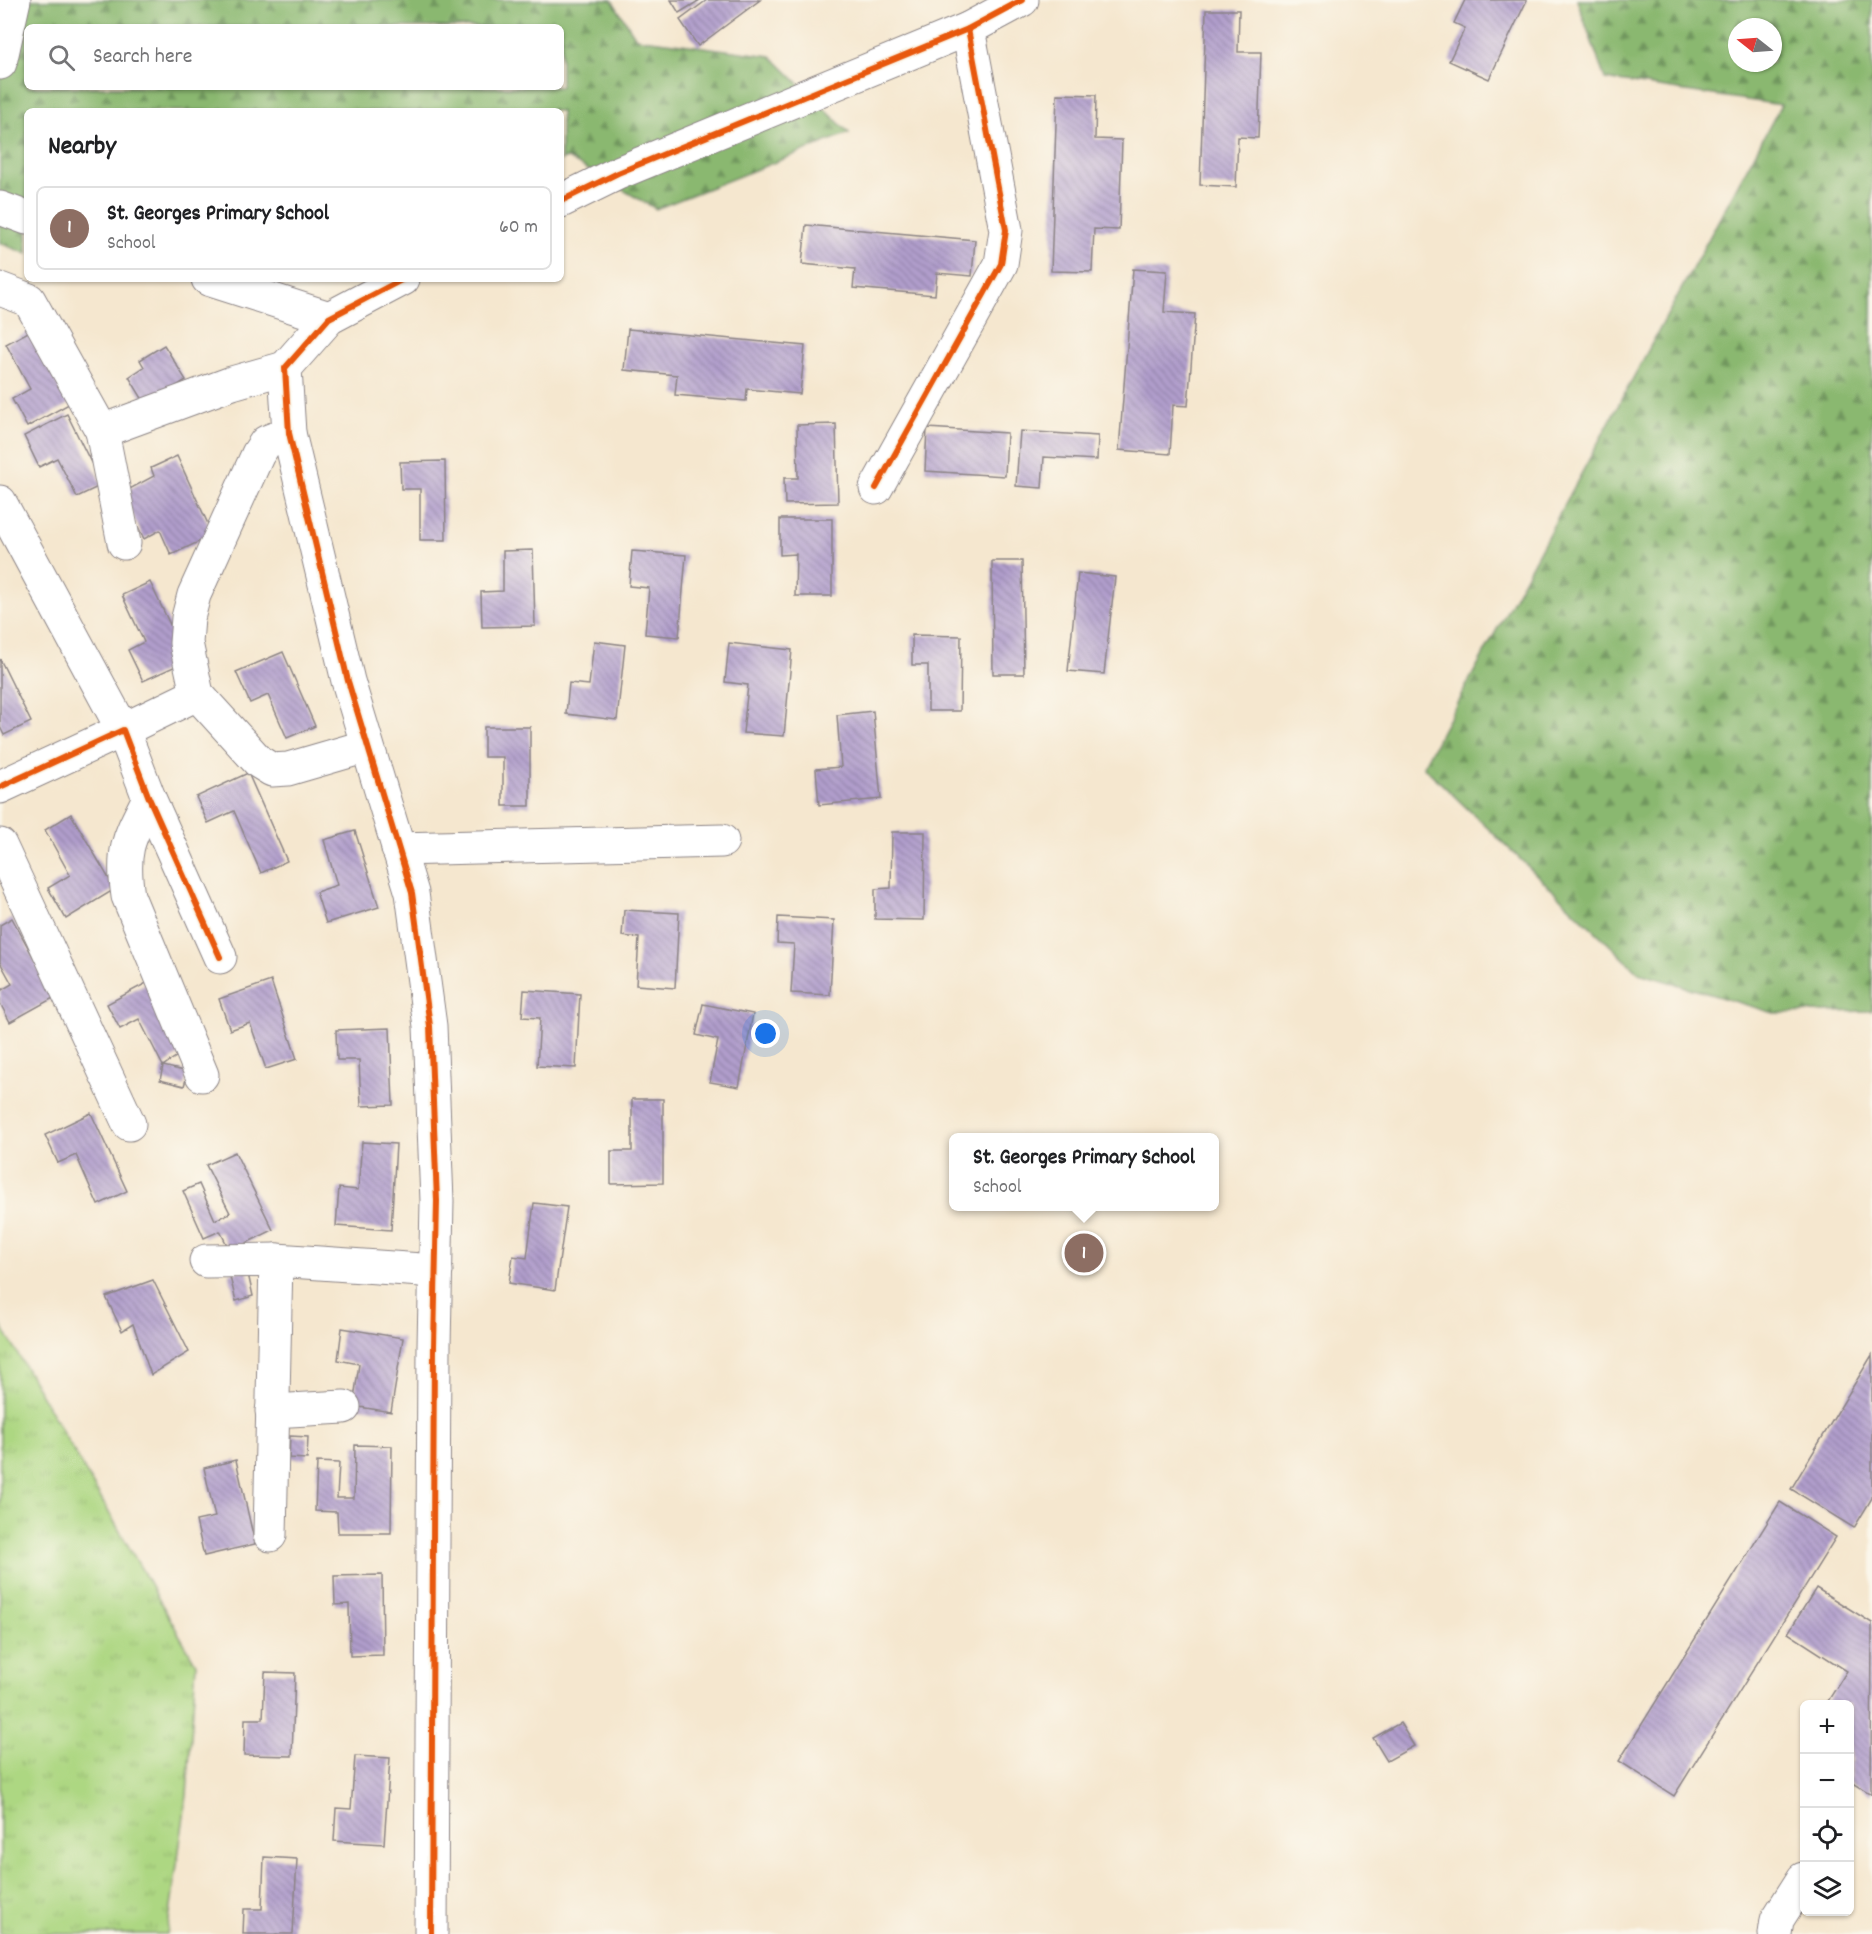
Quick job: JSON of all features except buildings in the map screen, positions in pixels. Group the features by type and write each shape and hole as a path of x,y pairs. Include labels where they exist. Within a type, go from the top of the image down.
{"street":[{"path":"0,63 15,0"},
{"path":"564,200 618,173 968,29 1022,0"},
{"path":"876,488 1001,264 1006,230 968,29"},
{"path":"0,208 24,217"},
{"path":"217,282 329,318"},
{"path":"102,431 232,383 285,368 329,318 397,282"},
{"path":"0,289 29,300 102,431 124,543"},
{"path":"285,368 289,433 348,681 412,893 430,1026 437,1201 431,1934"},
{"path":"289,433 266,442 258,454 194,595 188,618 186,643 197,694 259,762 272,770 288,769 368,746"},
{"path":"0,502 123,730 149,798 220,957"},
{"path":"0,786 197,694"},
{"path":"149,798 127,844 125,874 128,896 202,1075"},
{"path":"399,849 722,841"},
{"path":"0,845 129,1124"},
{"path":"206,1261 276,1260 436,1270"},
{"path":"270,1535 276,1260"},
{"path":"273,1411 344,1407"},
{"path":"1775,1934 1777,1920 1800,1884"}],"green space":[{"path":"0,0 612,0 636,38 771,56 849,133 656,209 568,158 564,159 564,108 24,108 24,253 0,243"},
{"path":"1577,0 1872,0 1872,1011 1774,1013 1639,973 1423,766 1781,105 1605,79"},
{"path":"0,1323 196,1664 187,1795 167,1934 0,1934"}],"cycle path":[{"path":"564,200 618,173 968,29 1022,0"},
{"path":"876,488 1001,264 1006,230 968,29"},
{"path":"397,282 329,318 285,368 289,433 348,681 412,893 430,1026 437,1201 434,1346 431,1934"},
{"path":"0,787 123,730 149,798 220,957"}],"place":[{"name":"St. Georges Primary School","path":"1084,1253"}]}
